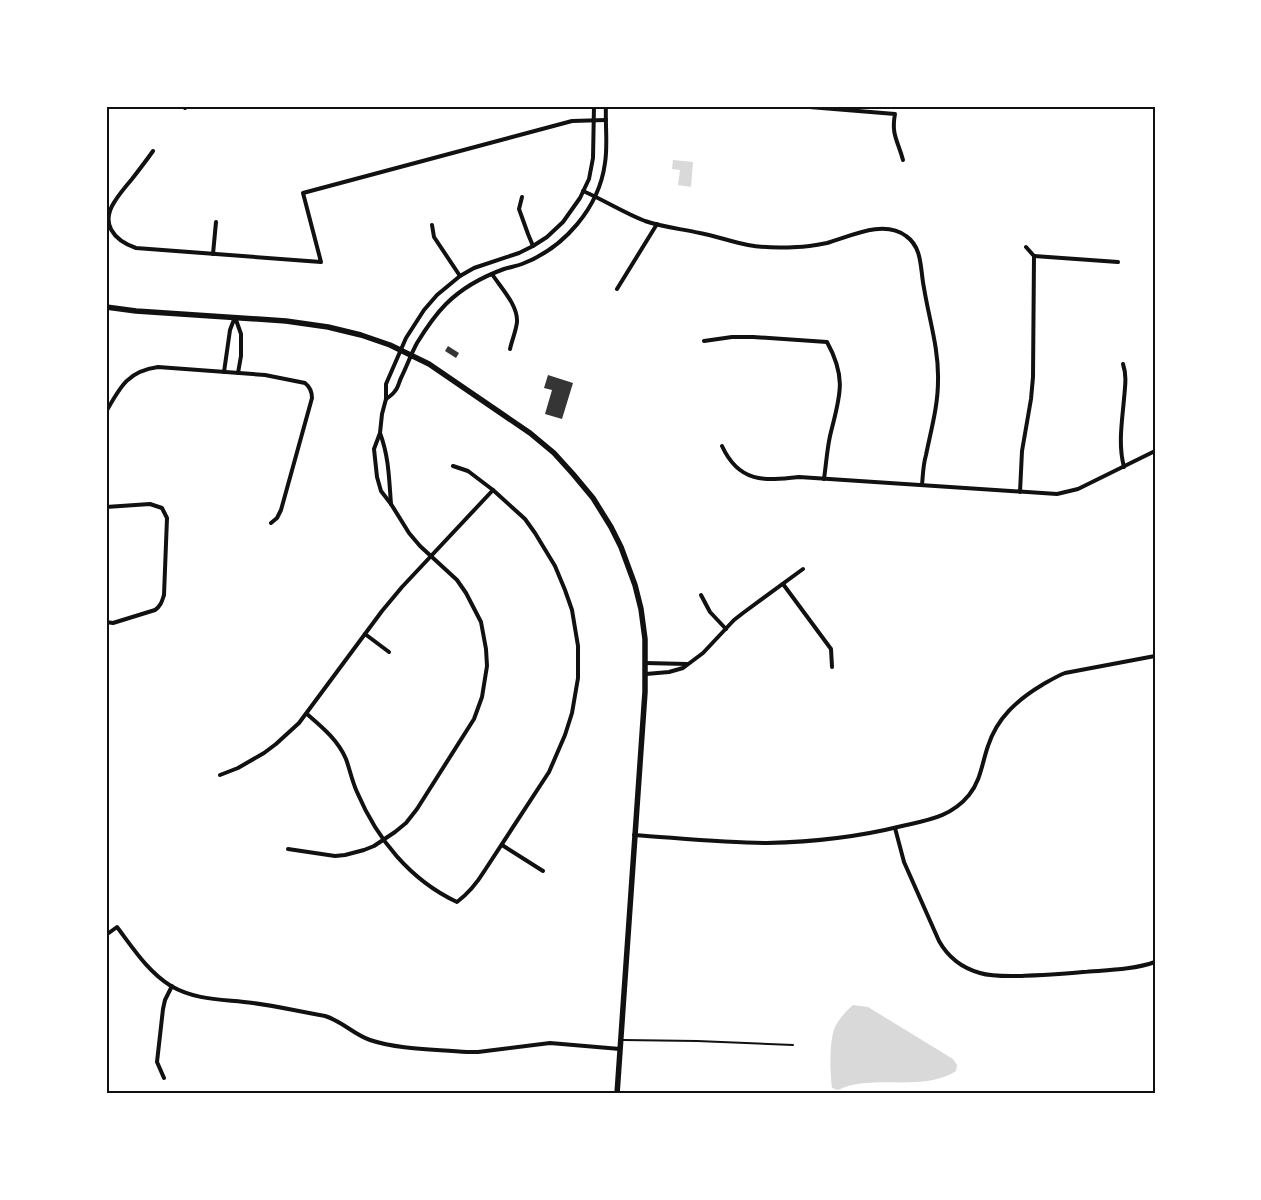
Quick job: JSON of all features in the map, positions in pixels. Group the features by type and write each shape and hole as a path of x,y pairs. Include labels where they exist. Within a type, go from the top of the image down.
{"main road":[{"path":"106,307 136,311 286,321 328,327 361,335 390,345 429,364 536,438 554,453 593,498 614,533 629,565 642,617 645,639 646,674 617,1094"}],"street":[{"path":"288,849 335,856 345,855 364,850 395,832 406,823 417,809 474,719 482,697 487,666 481,622 457,580 420,546 381,491 376,471 374,449 380,433 386,399 386,384 406,338 424,310 437,295 460,276 474,268 519,253 533,246 547,237 563,222 580,198 589,179 593,158 594,106"},
{"path":"386,399 395,391 417,344 445,304 466,286 479,279 523,264 539,256 564,238 584,215 595,196 605,165 606,106"},
{"path":"798,106 895,114 894,133 903,160"},
{"path":"153,151 114,201 110,212 109,224 113,234 126,245 136,248 321,262 303,193 572,121 606,120"},
{"path":"584,191 632,215 657,224 702,233 749,246 774,248 824,244 884,228 896,230 906,235 918,249 923,286 938,358 934,422 925,458 922,485"},
{"path":"522,196 519,209 533,246"},
{"path":"213,254 216,222"},
{"path":"617,289 657,224"},
{"path":"432,225 434,237 460,276"},
{"path":"1020,492 1022,451 1033,377 1034,256 1026,247"},
{"path":"519,253 523,264"},
{"path":"1034,256 1118,262"},
{"path":"492,274 516,311 516,327 510,349"},
{"path":"224,372 230,330 235,317"},
{"path":"235,317 242,334 238,373"},
{"path":"704,341 739,337 827,342 838,367 840,392 838,408 829,438 824,479"},
{"path":"1124,364 1126,378 1120,444 1124,467"},
{"path":"106,412 127,380 139,371 148,368 158,367 265,375 304,383 312,392 312,398 281,510 277,518 271,523"},
{"path":"380,433 385,447 391,504"},
{"path":"722,446 732,464 741,472 754,478 779,479 799,477 1058,494 1072,492 1155,451"},
{"path":"307,714 327,731 342,750 368,817 383,840 406,866 418,878 457,902 468,894 549,772 572,713 578,678 578,646 572,610 566,590 555,566 535,533 525,520 494,490 468,471 454,466"},
{"path":"376,471 388,469"},
{"path":"220,775 238,768 264,753 288,734 307,714 382,611 494,490"},
{"path":"106,507 150,504 162,508 167,518 164,595 162,602 155,610 113,623 106,622"},
{"path":"646,674 676,671 683,668 703,653 743,613 803,569"},
{"path":"783,584 831,649 832,667"},
{"path":"701,595 710,612 726,629"},
{"path":"365,634 389,652"},
{"path":"634,835 766,843 809,841 895,828 937,818 950,812 970,794 978,782 988,745 997,726 1009,709 1025,696 1065,673 1155,656"},
{"path":"645,663 687,664"},
{"path":"673,664 676,671"},
{"path":"895,828 904,862 939,941 945,951 966,968 981,974 1019,976 1123,969 1155,962"},
{"path":"502,845 543,871"},
{"path":"106,935 117,927 152,971 172,986 184,992 205,998 257,1003 325,1016 334,1019 369,1039 406,1047 478,1052 550,1043 620,1049"},
{"path":"164,1078 157,1062 163,1009 172,986"}],"lane":[{"path":"621,1040 793,1045"}],"shaded area":[{"path":"673,160 693,162 691,187 678,185 680,170 672,169"},
{"path":"853,1005 868,1007 953,1059 957,1065 956,1071 928,1081 866,1083 851,1085 838,1090 832,1088 830,1057 833,1033 845,1012"}],"building":[{"path":"448,346 459,353 456,358 445,351"},
{"path":"548,375 573,383 562,419 545,414 552,390 544,388"}]}
